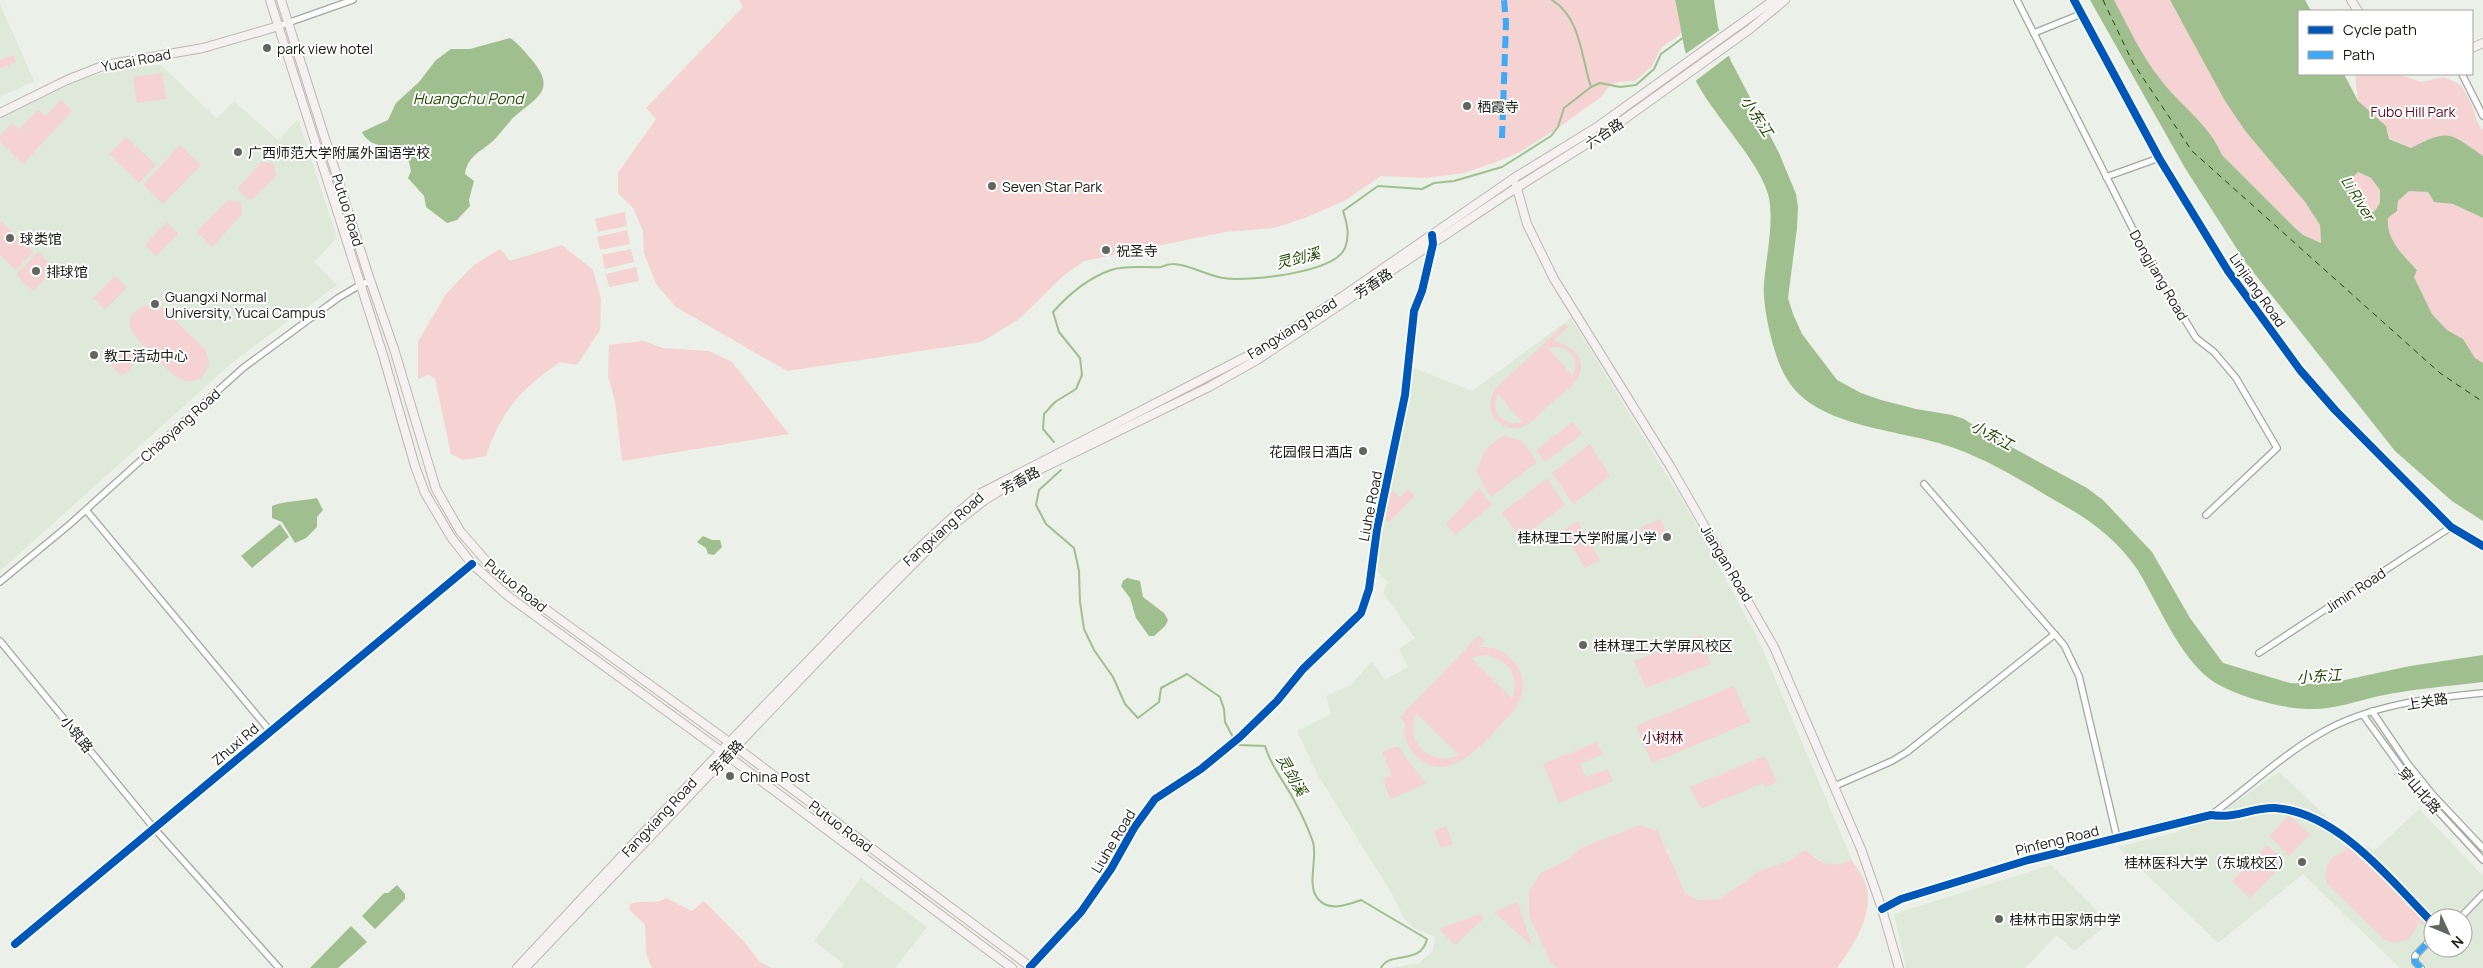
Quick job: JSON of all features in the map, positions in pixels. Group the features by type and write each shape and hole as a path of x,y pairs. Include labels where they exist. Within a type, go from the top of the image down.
{"main road":[{"name":"Putuo Road","path":"270,0 426,493 447,531 472,564 508,596 1012,968"},
{"name":"Putuo Road","path":"281,0 290,23 370,281 394,350 436,489 460,531 494,570 515,587 732,745 1029,968"},
{"path":"1729,39 1774,0"},
{"path":"1729,39 1785,0"},
{"name":"Yucai Road","path":"0,113 86,71 105,65 203,48 279,26"},
{"name":"六合路","path":"1514,178 1597,127 1684,64 1729,39"},
{"name":"六合路","path":"1516,188 1612,128 1688,73 1729,39"},
{"name":"Jiangan Road","path":"1514,178 1527,224 1554,280 1670,466 1764,627 1792,685 1835,786 1882,909 1899,968"},
{"name":"Fangxiang Road","path":"516,968 724,754 887,580 957,512 981,493 1261,349 1514,178"},
{"name":"芳香路","path":"732,745 950,527 985,500 1012,483 1209,387 1257,360 1516,188"},
{"name":"芳香路","path":"525,968 724,754"}],"street":[{"path":"279,26 353,0"},
{"name":"Dongjiang Road","path":"2017,0 2148,259 2196,338 2214,352 2236,378 2277,448 2206,515"},
{"name":"Linjiang Road","path":"2074,0 2159,158 2228,271 2300,370 2336,410 2451,527 2483,546"},
{"path":"2034,34 2081,14"},
{"path":"2462,75 2483,116"},
{"path":"2106,177 2159,158"},
{"name":"Liuhe Road","path":"1029,968 1081,912 1111,869 1134,828 1155,799 1201,769 1240,737 1277,701 1303,668 1354,621 1366,601 1377,529 1405,395 1414,311 1422,291 1433,244 1432,235"},
{"name":"Chaoyang Road","path":"0,582 86,510 244,368 315,315 360,285 370,281"},
{"path":"1924,484 2064,645 2079,676 2117,838"},
{"path":"86,510 270,730"},
{"name":"Jimin Road","path":"2259,653 2451,527"},
{"name":"Zhuxi Rd","path":"15,944 153,827 472,564"},
{"path":"1835,786 1892,761 1907,752 2055,634"},
{"name":"小筑路","path":"0,641 153,827 279,968"},
{"name":"上关路","path":"2211,815 2306,742 2322,732 2372,711 2414,702 2483,693"},
{"name":"穿山北路","path":"2372,711 2408,764 2483,848"},
{"name":"穿山北路","path":"2363,715 2412,784 2483,860"},
{"name":"Pinfeng Road","path":"1882,909 1901,899 2028,860 2211,815 2228,817 2274,808 2289,810 2332,827 2344,835 2423,913"},
{"path":"2470,908 2483,894"},
{"path":"2421,968 2415,962 2415,956 2423,948"}],"shaded area":[{"path":"0,4 34,81 0,97"},
{"name":"Guangxi Normal University, Yucai Campus","path":"161,65 217,119 234,101 278,140 298,119 337,238 314,262 337,285 234,361 0,571 0,119 84,78 126,67"},
{"name":"桂林理工大学屏风校区","path":"1571,318 1692,517 1759,641 1852,860 1834,867 1805,850 1788,861 1759,871 1720,899 1698,900 1685,893 1675,874 1668,850 1581,848 1564,862 1542,873 1529,916 1550,960 1557,968 1391,968 1419,963 1433,951 1435,937 1412,927 1404,918 1392,894 1318,775 1297,731 1331,714 1326,696 1351,685 1372,661 1385,680 1408,667 1399,649 1415,638 1383,593 1388,582 1377,571 1386,506 1414,368 1472,391"},
{"name":"桂林医科大学（东城校区）","path":"2279,772 2349,838 2375,850 2419,809 2483,876 2483,968 2400,968 2303,874 2218,943 2118,847 2174,833 2219,814"},
{"name":"桂林市田家炳中学","path":"2051,865 2097,911 2107,925 2074,951 2057,935 2025,968 1906,968 1894,914"},
{"path":"861,878 927,927 895,968 842,968 844,964 814,941"}],"green space":[{"name":"Seven Star Park","path":"739,0 1675,0 1682,28 1680,35 1662,47 1652,66 1635,81 1610,85 1601,97 1555,130 1518,153 1499,161 1464,173 1426,178 1381,176 1346,200 1305,218 1274,228 1225,232 1084,261 1063,276 1018,320 981,342 787,371 676,307 656,284 644,253 643,231 633,208 618,193 618,173 656,119 646,108 743,7"},
{"path":"2114,0 2170,0 2246,132 2305,202 2320,225 2321,243 2303,235 2222,155 2210,134 2169,89 2147,61"},
{"path":"13,55 16,62 0,69 0,60"},
{"path":"162,73 166,99 137,103 133,77"},
{"name":"Fubo Hill Park","path":"2355,75 2400,75 2421,82 2444,77 2461,85 2471,103 2478,124 2483,130 2483,156 2449,136 2433,138 2411,148 2389,138 2386,126 2358,102"},
{"path":"61,100 72,111 23,164 0,142 0,135 12,123 19,129 38,110 45,116"},
{"path":"126,137 156,165 139,183 109,154"},
{"path":"180,145 201,165 163,204 143,185"},
{"path":"262,162 273,164 276,175 253,199 248,200 238,190 239,186"},
{"path":"2358,172 2371,178 2380,190 2380,203 2374,212 2365,206 2357,193 2352,178"},
{"path":"2409,190 2428,192 2434,202 2453,204 2483,218 2483,363 2475,358 2463,339 2447,330 2432,314 2414,277 2417,269 2396,247 2390,233 2388,218 2397,211 2398,201"},
{"path":"228,200 240,202 242,214 212,247 197,231"},
{"path":"625,212 627,226 598,232 595,219"},
{"name":"球类馆","path":"2,222 33,252 16,270 0,255 0,225"},
{"path":"167,222 178,234 156,256 145,245"},
{"path":"627,230 630,244 600,250 597,237"},
{"path":"562,245 593,270 601,299 600,330 577,365 560,362 523,392 498,426 486,456 463,460 451,454 435,379 428,374 418,380 418,342 446,294 474,265 500,249 510,261"},
{"path":"631,249 634,262 605,269 602,255"},
{"name":"排球馆","path":"38,252 55,268 33,291 16,275"},
{"path":"636,267 639,281 609,287 606,274"},
{"path":"115,276 127,287 105,310 93,298"},
{"path":"147,305 161,307 206,350 209,363 204,375 191,381 177,378 137,338 130,324 131,317 136,311"},
{"path":"1565,324 1568,327 1553,341 1567,346 1578,355 1581,367 1579,374 1575,382 1535,419 1527,425 1518,428 1501,424 1492,414 1490,406 1492,395 1496,388","holes":["1559,347 1568,351 1574,358 1575,371 1573,376 1548,348","1498,394 1522,422 1510,423 1500,417 1495,406"]},
{"path":"644,341 663,348 709,351 732,362 789,434 622,461 615,401 608,376 609,345"},
{"path":"126,348 138,360 122,376 110,365"},
{"path":"1573,422 1582,434 1545,462 1536,450"},
{"path":"1503,436 1522,441 1537,462 1491,497 1476,471 1486,449"},
{"path":"1590,444 1610,476 1573,504 1552,473"},
{"path":"1547,478 1565,505 1521,538 1502,513"},
{"path":"1479,488 1492,505 1455,535 1446,524"},
{"path":"1408,489 1415,496 1389,522 1385,520 1392,490 1400,497"},
{"path":"1660,519 1666,532 1646,541 1640,528"},
{"path":"1578,521 1600,560 1585,568 1563,530"},
{"path":"1479,635 1484,641 1479,647 1491,648 1511,658 1518,666 1522,676 1521,698 1515,709 1483,744 1470,755 1456,763 1443,767 1429,765 1415,755 1408,745 1405,736 1405,723 1400,717","holes":["1485,655 1500,660 1510,670 1515,683 1512,698 1471,658","1417,714 1459,755 1439,758 1422,750 1414,734 1413,724"]},
{"path":"1700,635 1711,664 1646,688 1634,661"},
{"name":"小树林","path":"1734,686 1750,722 1652,763 1636,726"},
{"path":"1597,742 1602,754 1580,764 1586,777 1608,769 1613,781 1559,803 1543,764"},
{"path":"1398,746 1426,784 1390,799 1383,779 1392,775 1382,752"},
{"path":"1765,756 1777,782 1765,787 1763,783 1701,809 1690,787"},
{"path":"2289,815 2310,835 2289,856 2269,836"},
{"path":"1639,825 1658,831 1685,893 1698,900 1720,899 1759,871 1788,861 1805,850 1827,864 1844,863 1852,860 1862,875 1868,896 1865,918 1861,929 1837,968 1557,968 1550,961 1529,916 1529,891 1541,873 1564,862 1581,848"},
{"path":"1446,826 1453,844 1441,848 1434,831"},
{"path":"2348,844 2423,918 2423,925 2418,921 2414,933 2410,937 2400,942 2389,941 2383,938 2328,885 2326,873 2328,863 2336,855 2347,851 2344,848"},
{"path":"2267,845 2285,862 2250,898 2232,881"},
{"path":"666,898 692,911 704,901 745,943 760,962 771,968 652,968 646,953 645,925 629,909 630,904 657,902"},
{"path":"1518,902 1532,946 1494,912"},
{"path":"1480,914 1484,918 1455,945 1439,929"}],"water":[{"name":"小东江","path":"1675,0 1714,0 1718,27 1731,61 1779,153 1796,194 1798,207 1797,228 1788,298 1793,314 1802,334 1837,380 1861,393 1881,400 1964,419 1982,431 2087,488 2103,500 2152,552 2190,618 2223,663 2290,683 2309,684 2331,683 2410,666 2483,655 2483,682 2405,691 2321,709 2291,708 2254,699 2232,691 2208,678 2184,651 2137,569 2122,549 2104,532 2074,511 2010,474 1954,448 1839,418 1818,408 1800,396 1782,370 1773,346 1767,319 1764,284 1771,219 1769,198 1765,185 1748,155 1705,96 1692,73"},
{"name":"Li River","path":"2090,0 2114,0 2147,61 2169,89 2210,134 2222,155 2303,235 2321,243 2320,225 2305,202 2246,132 2225,101 2170,0 2305,0 2310,10 2298,10 2298,75 2345,75 2358,101 2386,126 2389,139 2411,148 2434,138 2449,136 2463,142 2483,156 2483,218 2453,204 2434,202 2428,192 2409,191 2398,201 2397,211 2388,218 2388,226 2396,247 2417,270 2414,277 2432,314 2447,330 2463,339 2475,358 2483,363 2483,521 2452,501 2395,451 2246,263 2185,168","holes":["2358,172 2371,178 2380,190 2380,203 2374,212 2362,203 2352,178"]},
{"name":"Huangchu Pond","path":"510,38 522,48 540,71 543,79 541,93 514,117 494,140 472,158 465,174 474,181 469,200 470,206 457,220 447,223 426,207 424,196 408,178 411,171 408,160 403,153 397,149 374,143 367,139 362,132 388,120 396,103 419,82 436,60 451,49 470,49"},
{"path":"317,498 323,510 317,517 317,527 306,538 295,543 282,522 272,518 272,506"},
{"path":"280,524 289,537 252,568 241,556"},
{"path":"703,536 712,540 720,540 722,547 714,555 708,554 706,548 697,542"},
{"path":"1127,578 1140,581 1143,597 1164,613 1168,620 1165,626 1154,636 1149,636 1136,618 1130,598 1121,586"},
{"path":"397,885 405,894 405,899 375,929 362,916 384,893 388,893"},
{"path":"351,926 367,942 338,968 310,968"}],"pier":[{"path":"1721,29 1731,54 1694,82 1684,55"}],"waterway":[{"path":"1552,0 1569,17 1579,39 1591,87"},
{"name":"灵剑溪","path":"1054,442 1043,429 1044,414 1055,402 1076,389 1082,375 1080,358 1059,332 1053,312 1072,293 1087,282 1111,270 1161,267 1169,264 1190,267 1217,277 1235,279 1289,274 1325,264 1338,257 1345,248 1347,229 1343,211 1378,186 1422,189 1434,183 1454,181 1502,167 1551,136 1558,127 1564,108 1591,87 1600,83 1620,87 1636,85 1654,69 1661,54 1684,37"},
{"name":"灵剑溪","path":"1061,470 1039,490 1036,505 1046,524 1074,548 1079,571 1080,602 1084,629 1094,650 1113,677 1125,704 1138,718 1159,702 1161,688 1187,674 1220,697 1224,709 1225,722 1234,739"},
{"name":"灵剑溪","path":"1237,743 1238,745 1265,746 1274,767 1297,805 1313,842 1312,879 1318,899 1322,903 1333,906 1361,900 1427,939 1424,947 1419,952 1391,960 1381,968"}],"ferry route":[{"path":"2103,0 2133,63 2192,151 2440,373 2483,402"}],"marked path":[{"path":"1502,138 1506,23 1504,0"},
{"path":"2421,968 2415,962 2415,956 2423,948"}],"cycle path":[{"path":"2074,0 2159,158 2228,271 2300,370 2335,410 2451,527 2483,546"},
{"path":"1030,967 1081,912 1111,869 1134,828 1155,799 1201,769 1240,737 1277,701 1303,669 1361,613 1369,589 1377,529 1405,395 1414,311 1422,291 1433,244 1432,235"},
{"path":"15,944 472,564"},
{"path":"1882,909 1901,899 2028,860 2211,815 2220,816 2275,808 2298,812 2342,835 2381,869 2423,913"}],"place":[{"name":"park view hotel","path":"267,48"},
{"name":"栖霞寺","path":"1467,106"},
{"name":"广西师范大学附属外国语学校","path":"238,152"},
{"name":"Seven Star Park","path":"992,186"},
{"name":"球类馆","path":"10,238"},
{"name":"祝圣寺","path":"1106,250"},
{"name":"排球馆","path":"36,271"},
{"name":"Guangxi Normal University, Yucai Campus","path":"155,304"},
{"name":"教工活动中心","path":"94,355"},
{"name":"花园假日酒店","path":"1363,451"},
{"name":"桂林理工大学附属小学","path":"1667,537"},
{"name":"桂林理工大学屏风校区","path":"1583,645"},
{"name":"China Post","path":"730,776"},
{"name":"桂林医科大学（东城校区）","path":"2302,862"},
{"name":"桂林市田家炳中学","path":"1999,919"}]}
